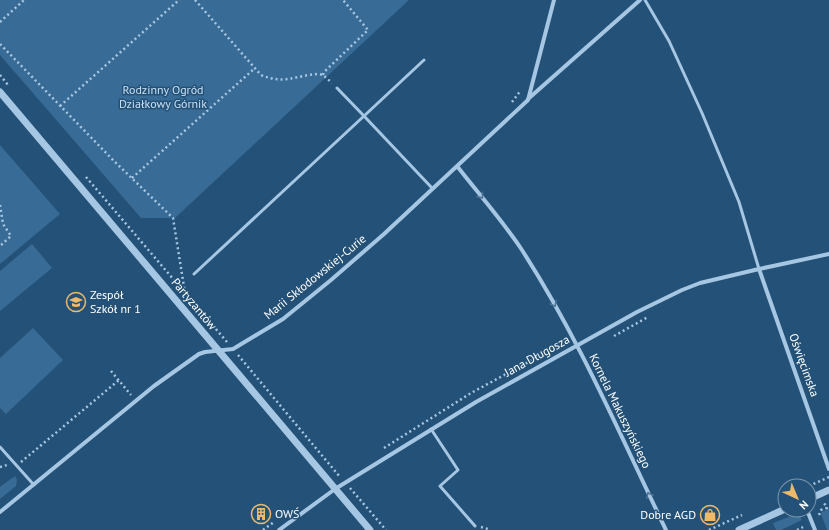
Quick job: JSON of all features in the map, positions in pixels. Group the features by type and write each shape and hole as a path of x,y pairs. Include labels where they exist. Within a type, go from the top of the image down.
{"street":[{"path":"528,100 554,0"},
{"name":"Marii Skłodowskiej-Curie","path":"0,512 154,386 199,354 205,352 233,350 283,318 331,280 384,234 528,100 640,0"},
{"name":"Partyzantów","path":"0,92 370,530"},
{"name":"Kornela Makuszyńskiego","path":"457,166 520,247 551,298 666,530"},
{"name":"Jana Długosza","path":"279,530 335,489 431,430 510,382 637,312 700,283 829,254"},
{"name":"Oświęcimska","path":"759,269 829,469"},
{"path":"817,495 829,490"},
{"path":"739,530 777,513"},
{"path":"810,518 815,530"}],"lane":[{"path":"645,0 669,41 707,126 739,202 759,269"},
{"path":"194,274 424,60"},
{"path":"337,88 432,188"},
{"path":"431,430 458,470 440,486 474,526"},
{"path":"0,447 34,485"}],"path":[{"path":"0,22 24,0"},
{"path":"60,106 179,0"},
{"path":"195,0 262,74 280,80 311,74 323,75 337,88"},
{"path":"323,75 324,72 368,30 343,0"},
{"path":"0,44 173,218 185,294"},
{"path":"132,178 255,68"},
{"path":"0,76 10,88"},
{"path":"508,108 523,87"},
{"path":"82,171 386,530"},
{"path":"0,205 3,224 11,236 0,246"},
{"path":"609,339 649,317"},
{"path":"111,371 131,394"},
{"path":"25,467 21,462 119,380"},
{"path":"817,482 829,477"},
{"path":"819,520 819,513 821,510 828,507 824,503"},
{"path":"710,530 742,515"},
{"path":"797,530 803,528"}],"green space":[{"name":"Rodzinny Ogród Działkowy Górnik","path":"0,0 409,0 175,218 141,218 0,55"},
{"path":"0,145 60,214 0,264"},
{"path":"32,244 52,268 0,311 0,271"},
{"path":"33,328 63,360 6,414 0,408 0,358"},
{"path":"15,476 17,480 16,486 0,499 0,487"},
{"path":"829,509 829,530 827,530 821,514"},
{"path":"786,518 800,518 802,520 781,530 776,530 773,523"}],"place":[{"name":"Zespół Szkół nr 1","path":"76,302"},
{"name":"OWŚ","path":"261,514"},
{"name":"Dobre AGD","path":"710,515"}]}
